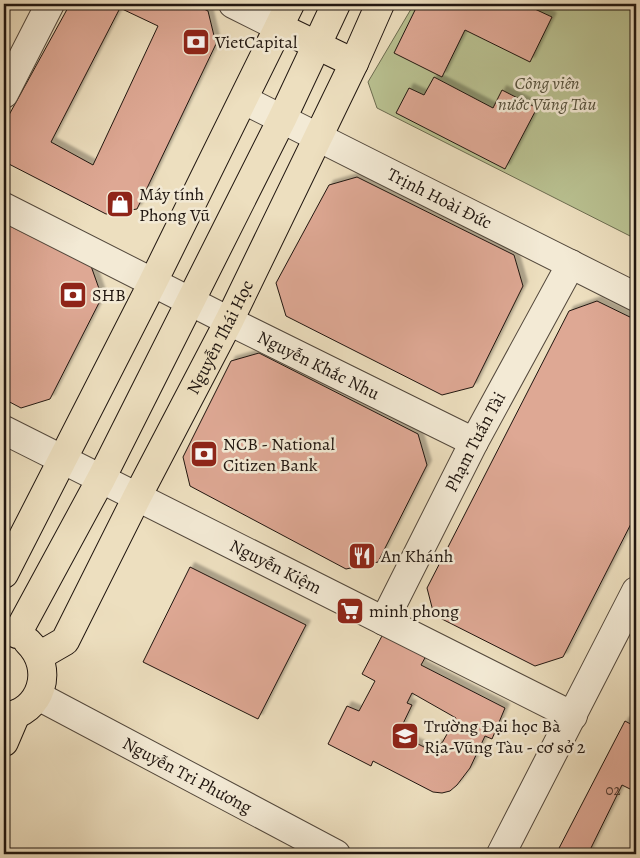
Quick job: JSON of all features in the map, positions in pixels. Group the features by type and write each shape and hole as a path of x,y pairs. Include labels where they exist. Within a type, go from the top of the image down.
{"main road":[{"path":"4,742 10,716 29,706 38,696 42,683 43,669 34,647 10,633 101,479 282,119 336,4"},
{"name":"Nguyễn Thái Học","path":"39,656 64,640 229,321 354,63 380,4"},
{"path":"4,574 153,282 285,15 318,45 354,63"}],"street":[{"path":"4,94 50,4"},
{"path":"233,4 285,15"},
{"name":"Trịnh Hoài Đức","path":"244,100 636,297"},
{"name":"Nguyễn Khắc Nhu","path":"4,207 474,442"},
{"name":"Phạm Tuấn Tài","path":"384,621 474,442 571,264"},
{"name":"Nguyễn Kiệm","path":"4,430 573,716"},
{"path":"501,854 636,591"},
{"name":"Nguyễn Tri Phương","path":"38,696 336,854"}],"green space":[{"name":"Công viên nước Vũng Tàu","path":"414,4 636,4 636,239 377,108 368,82"}],"building":[{"path":"70,4 194,4 208,11 216,44 137,209 106,214 5,162 4,124","holes":["120,8 158,26 93,165 51,142"]},
{"path":"418,4 524,4 552,17 530,62 465,30 442,77 394,53"},
{"path":"434,77 493,108 502,90 537,108 505,169 396,113 409,88 424,95"},
{"path":"357,177 514,255 523,286 473,387 442,395 286,316 276,283 329,185"},
{"path":"4,223 91,266 102,297 50,399 21,408 4,399"},
{"path":"597,301 636,320 636,514 563,657 535,666 434,615 427,588 569,311"},
{"path":"259,353 418,434 427,465 378,562 346,569 190,486 183,457 231,361"},
{"path":"190,567 306,625 258,719 143,662"},
{"path":"383,634 426,656 421,665 505,708 492,739 485,736 470,768 457,785 450,791 442,793 433,792 373,761 371,766 328,744 347,706 359,711 375,681 362,674","holes":["412,693 456,718 442,743 428,749 398,734 412,705 407,703"]},
{"path":"625,721 636,727 636,854 556,854"},
{"path":"622,785 636,792 636,854 588,854"}],"place":[{"name":"VietCapital","path":"196,42"},
{"name":"Máy tính Phong Vũ","path":"120,204"},
{"name":"SHB","path":"73,295"},
{"name":"NCB - National Citizen Bank","path":"204,454"},
{"name":"An Khánh","path":"362,556"},
{"name":"minh phong","path":"350,611"},
{"name":"Trường Đại học Bà Rịa-Vũng Tàu - cơ sở 2","path":"405,736"}]}
